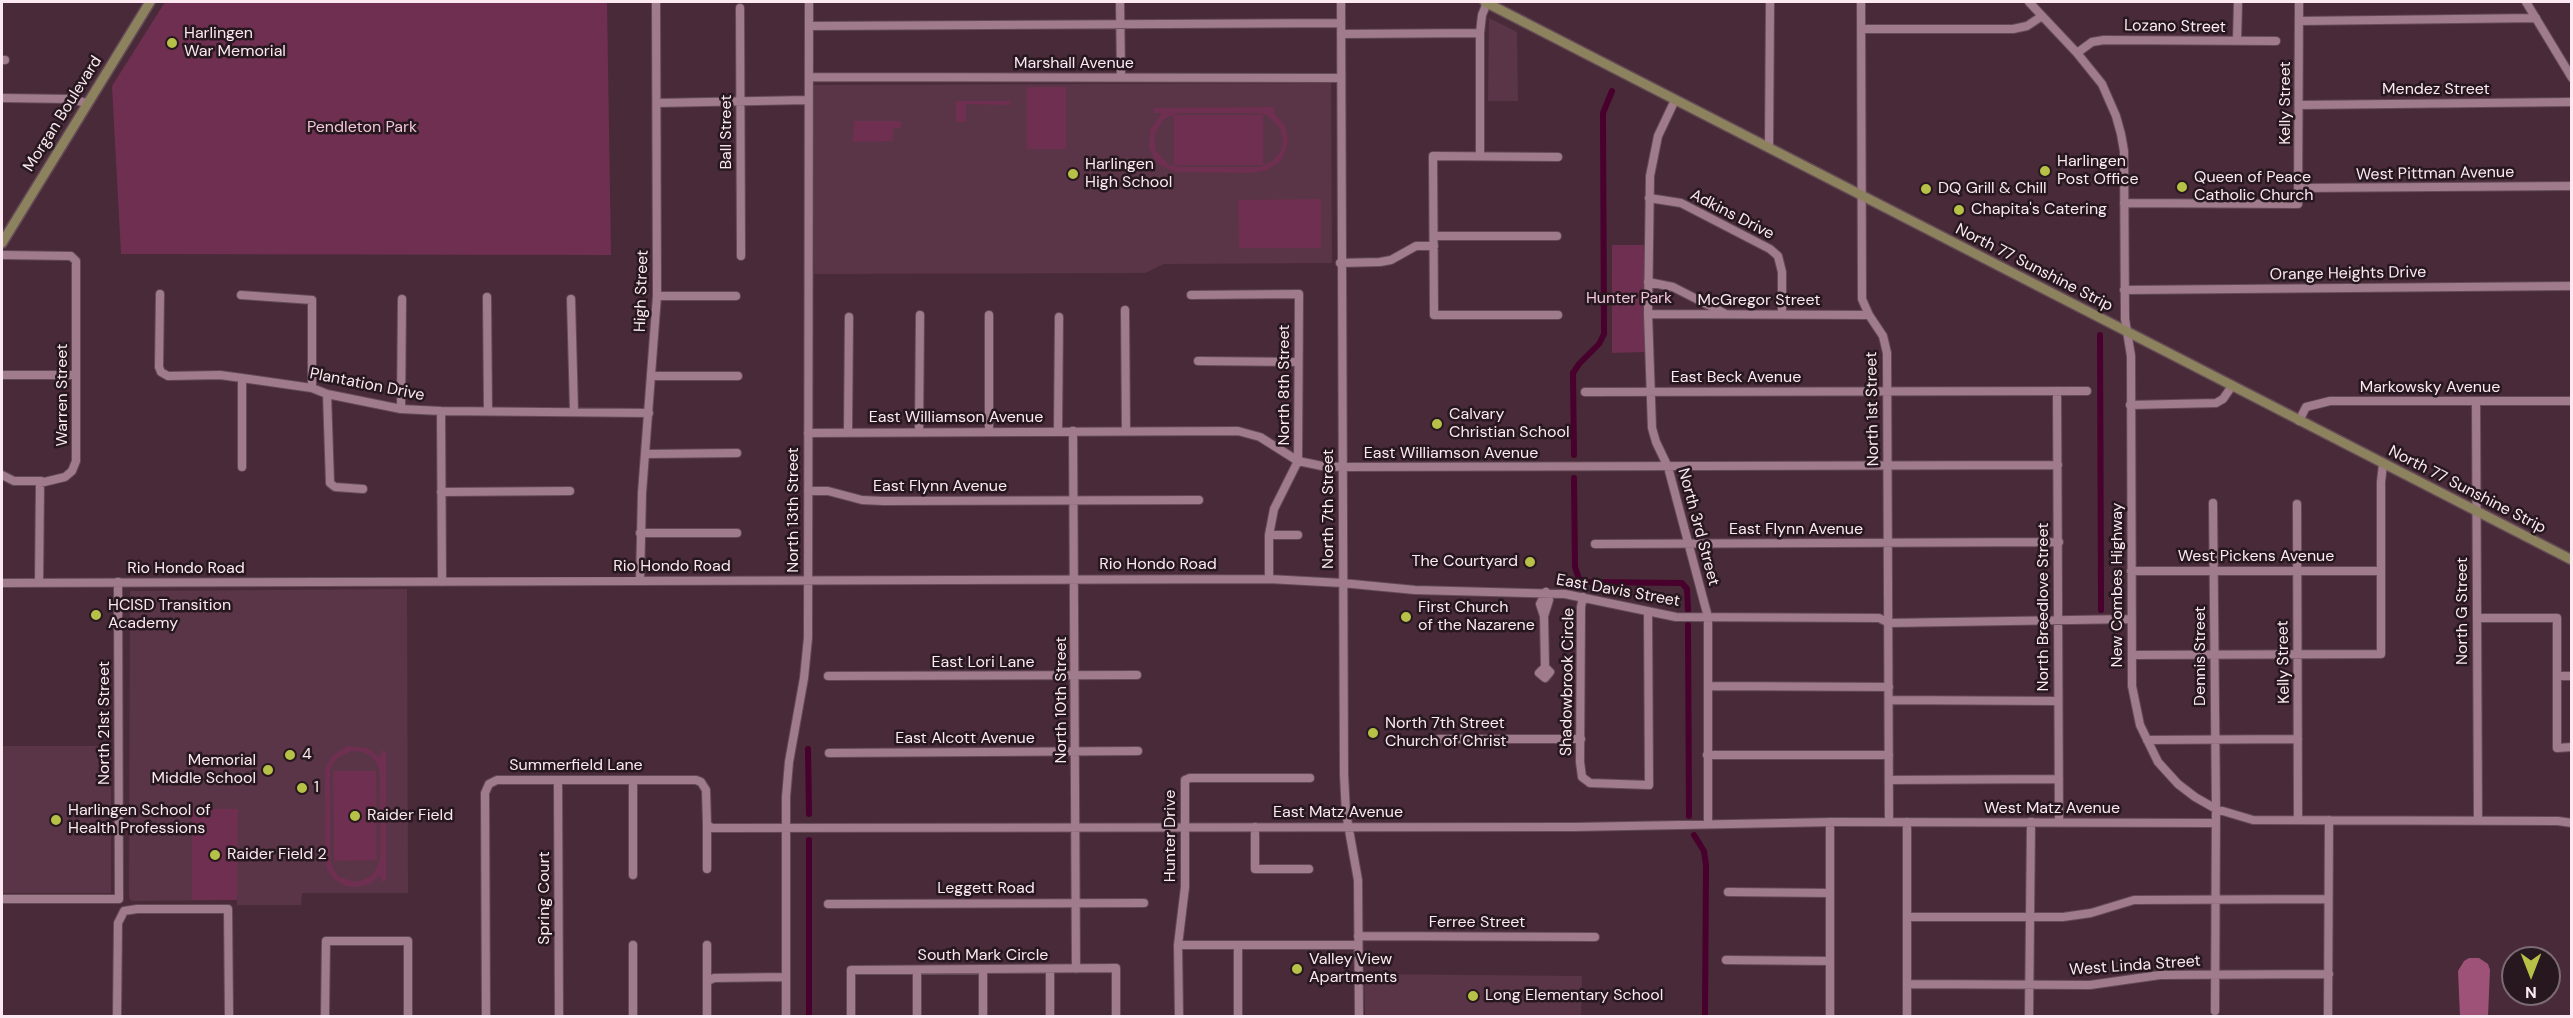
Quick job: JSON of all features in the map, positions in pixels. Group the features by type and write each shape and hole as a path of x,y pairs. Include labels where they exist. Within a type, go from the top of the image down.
{"main road":[{"name":"Morgan Boulevard","path":"2,243 150,2"},
{"name":"North 77 Sunshine Strip","path":"1486,2 2571,560"}],"street":[{"name":"High Street","path":"640,581 640,533 657,296 656,2"},
{"name":"North 13th Street","path":"786,1017 786,827 789,762 804,678 808,638 807,100 809,2"},
{"path":"1120,2 1121,77"},
{"name":"North 7th Street","path":"1341,2 1340,263 1344,784 1357,875 1359,1017"},
{"path":"1480,156 1480,33 1486,2"},
{"path":"1769,148 1770,2"},
{"name":"North 1st Street","path":"1861,2 1862,299 1886,344 1889,822"},
{"path":"2237,41 2238,2"},
{"name":"Kelly Street","path":"2124,203 2298,204 2299,2"},
{"path":"2526,2 2571,78"},
{"name":"New Combes Highway","path":"2033,3 2102,84 2116,116 2124,152 2124,290 2131,356 2132,655 2135,706 2147,740 2158,762 2193,796 2216,809 2253,820 2558,820 2571,822"},
{"name":"Ball Street","path":"740,8 741,256"},
{"path":"1861,29 2013,29 2030,25 2042,16"},
{"path":"2300,21 2536,18"},
{"path":"809,26 1341,24"},
{"path":"1341,34 1480,33"},
{"name":"Lozano Street","path":"2077,53 2092,42 2104,40 2276,41"},
{"name":"Marshall Avenue","path":"808,77 1340,78"},
{"path":"2,99 70,99 87,103"},
{"path":"657,102 807,100"},
{"name":"North 3rd Street","path":"1675,100 1665,118 1653,154 1649,198 1650,391 1653,433 1668,467 1708,616 1708,824"},
{"name":"Mendez Street","path":"2300,105 2571,102"},
{"path":"1558,157 1433,156 1434,315 1558,315"},
{"name":"West Pittman Avenue","path":"2299,188 2571,186"},
{"name":"Adkins Drive","path":"1649,198 1681,203 1770,249 1778,256 1782,267 1782,314"},
{"path":"1434,236 1557,236"},
{"path":"1340,263 1380,262 1391,260 1416,246 1434,246"},
{"name":"Warren Street","path":"2,255 76,258 75,466 65,477 41,482"},
{"path":"1648,282 1672,287 1725,314"},
{"name":"Orange Heights Drive","path":"2124,290 2571,286"},
{"name":"Plantation Drive","path":"160,294 159,367 161,372 168,376 220,375 242,378 312,388 327,394 401,409 649,413"},
{"name":"North 8th Street","path":"1191,295 1299,294 1298,461 1274,509 1269,535 1269,579"},
{"path":"241,295 312,300 312,388"},
{"path":"657,296 736,296"},
{"path":"487,297 488,411"},
{"path":"401,409 402,299"},
{"path":"571,299 574,411"},
{"path":"1125,310 1126,431"},
{"name":"McGregor Street","path":"1648,314 1869,315"},
{"path":"919,432 920,315"},
{"path":"989,315 989,432"},
{"path":"848,432 849,317"},
{"path":"1058,431 1059,317"},
{"path":"1198,361 1298,362"},
{"path":"2,375 76,375"},
{"path":"651,376 738,376"},
{"path":"242,378 242,467"},
{"path":"2130,405 2216,403 2223,399 2232,386"},
{"name":"North Breedlove Street","path":"2057,391 2059,822"},
{"name":"East Beck Avenue","path":"1585,392 2087,391"},
{"path":"327,394 330,483 335,488 363,489"},
{"name":"Markowsky Avenue","path":"2299,421 2306,406 2330,401 2571,401"},
{"name":"North G Street","path":"2476,402 2478,820"},
{"path":"441,411 442,582"},
{"name":"North 10th Street","path":"1073,431 1076,969"},
{"name":"East Williamson Avenue","path":"808,433 1238,431 1260,436 1298,461 1343,467 2058,465"},
{"path":"646,454 737,453"},
{"path":"2132,655 2381,654 2381,482 2383,464"},
{"path":"2,475 14,481 41,482 39,583"},
{"path":"441,492 570,491"},
{"name":"East Flynn Avenue","path":"808,491 828,491 862,500 883,501 1199,500"},
{"name":"Dennis Street","path":"2212,504 2216,809 2215,1011"},
{"name":"Kelly Street","path":"2297,504 2298,820"},
{"path":"640,533 737,533"},
{"path":"1269,535 1298,535"},
{"name":"East Flynn Avenue","path":"1595,544 2059,542"},
{"name":"West Pickens Avenue","path":"2131,571 2381,570"},
{"name":"Rio Hondo Road","path":"2,583 1269,579 1342,583"},
{"name":"North 21st Street","path":"2,899 119,899 118,582"},
{"name":"East Davis Street","path":"1342,583 1415,590 1546,592 1583,597 1676,617 1879,618 1889,623 2131,619"},
{"path":"1545,667 1544,616 1540,604 1546,592"},
{"name":"Shadowbrook Circle","path":"1583,597 1581,607 1581,774 1586,781 1602,785 1649,785 1648,612"},
{"path":"2477,618 2557,618 2558,748 2571,747"},
{"name":"East Lori Lane","path":"828,676 1137,675"},
{"path":"2557,676 2571,676"},
{"path":"1709,686 1889,687"},
{"path":"1889,700 2057,701"},
{"path":"1439,739 1581,739"},
{"path":"2147,740 2298,739"},
{"name":"East Alcott Avenue","path":"829,753 1138,751"},
{"path":"1707,755 1889,755"},
{"name":"Hunter Drive","path":"1179,1017 1178,945 1185,907 1184,784 1187,778 1310,778"},
{"name":"Summerfield Lane","path":"486,1017 487,788 497,780 691,779 701,782 706,790 707,825"},
{"path":"1889,780 2058,779"},
{"name":"Spring Court","path":"558,780 559,1017"},
{"path":"633,780 633,874"},
{"path":"2328,1017 2329,820"},
{"path":"1830,822 1830,1017"},
{"name":"East Matz Avenue","path":"786,827 1637,827 1889,822"},
{"name":"West Matz Avenue","path":"1889,822 2215,823"},
{"path":"1907,822 1907,1017"},
{"path":"2029,1017 2031,822"},
{"path":"707,825 712,828 786,827"},
{"path":"707,825 707,869"},
{"path":"1256,827 1255,869 1309,869"},
{"path":"1728,892 1830,893"},
{"path":"1908,916 2084,915 2134,900 2328,899"},
{"name":"Leggett Road","path":"828,904 1144,903"},
{"path":"117,1017 116,939 119,916 124,911 137,909 228,909 229,1017"},
{"name":"Ferree Street","path":"1358,936 1594,937"},
{"path":"325,1017 326,941 408,941 408,1017"},
{"path":"633,945 633,1017"},
{"path":"706,1017 707,945"},
{"path":"1178,945 1358,945"},
{"path":"1238,946 1238,1017"},
{"path":"1726,960 1830,961"},
{"name":"South Mark Circle","path":"851,1017 851,970 1116,968 1116,1017"},
{"path":"1050,969 1050,1017"},
{"path":"917,970 917,1017"},
{"path":"983,970 983,1017"},
{"name":"West Linda Street","path":"1907,984 2101,984 2149,975 2329,974"},
{"path":"708,981 714,978 786,977"}],"shaded area":[{"path":"1489,18 1517,32 1518,101 1488,101"},
{"name":"Harlingen High School","path":"1331,83 1332,263 1164,264 1145,273 814,274 813,85"},
{"name":"Memorial Middle School","path":"407,589 408,893 302,893 301,905 237,905 237,900 132,901 129,898 130,591"},
{"name":"Harlingen School of Health Professions","path":"2,746 111,746 111,893 2,893"},
{"path":"2469,958 2479,958 2488,964 2490,970 2488,1016 2460,1016 2458,971 2464,961"},
{"name":"Long Elementary School","path":"1364,974 1582,976 1581,1016 1365,1016"}],"green space":[{"name":"Pendleton Park","path":"165,2 607,2 611,255 121,254 112,86"},
{"path":"1027,87 1066,87 1066,149 1027,149"},
{"path":"956,101 1011,101 1011,105 966,104 966,122 956,122"},
{"path":"1274,107 1274,113 1285,126 1288,142 1281,161 1267,170 1253,173 1175,172 1157,163 1149,148 1150,130 1162,113 1154,113 1154,108","holes":["1178,113 1267,115 1280,128 1283,141 1281,151 1273,161 1260,167 1180,167 1169,165 1156,151 1154,136 1164,119"]},
{"path":"1174,115 1263,115 1263,165 1174,165"},
{"path":"854,121 901,121 901,128 893,128 893,141 853,142"},
{"path":"1321,199 1321,248 1239,248 1238,200"},
{"name":"Hunter Park","path":"1612,245 1645,245 1646,352 1612,353"},
{"path":"347,746 367,748 380,758 381,751 386,751 386,881 381,881 380,875 370,884 356,887 345,886 334,879 327,869 325,769 332,756","holes":["351,751 363,752 377,763 380,774 380,860 373,875 357,882 339,877 332,867 330,858 330,770 336,759"]},
{"name":"Raider Field","path":"333,771 376,771 377,860 334,861"},
{"name":"Raider Field 2","path":"192,809 238,809 237,900 192,900"}],"waterway":[{"path":"1574,455 1573,373 1599,344 1604,334 1603,113 1612,91"},
{"path":"2100,335 2101,610"},
{"path":"1574,478 1575,567 1579,579 1587,582 1682,583 1687,589 1688,610"},
{"path":"1688,625 1689,816"},
{"path":"808,749 809,814"},
{"path":"1694,835 1704,851 1706,865 1705,1016"},
{"path":"809,840 809,1016"}],"place":[{"name":"Harlingen War Memorial","path":"172,43"},
{"name":"Harlingen Post Office","path":"2045,171"},
{"name":"Harlingen High School","path":"1073,174"},
{"name":"Queen of Peace Catholic Church","path":"2182,187"},
{"name":"DQ Grill & Chill","path":"1926,189"},
{"name":"Chapita's Catering","path":"1959,210"},
{"name":"Calvary Christian School","path":"1437,424"},
{"name":"The Courtyard","path":"1530,562"},
{"name":"HCISD Transition Academy","path":"96,615"},
{"name":"First Church of the Nazarene","path":"1406,617"},
{"name":"North 7th Street Church of Christ","path":"1373,733"},
{"name":"4","path":"290,755"},
{"name":"Memorial Middle School","path":"268,770"},
{"name":"1","path":"302,788"},
{"name":"Raider Field","path":"355,816"},
{"name":"Harlingen School of Health Professions","path":"56,820"},
{"name":"Raider Field 2","path":"215,855"},
{"name":"Valley View Apartments","path":"1297,969"},
{"name":"Long Elementary School","path":"1473,996"}]}
